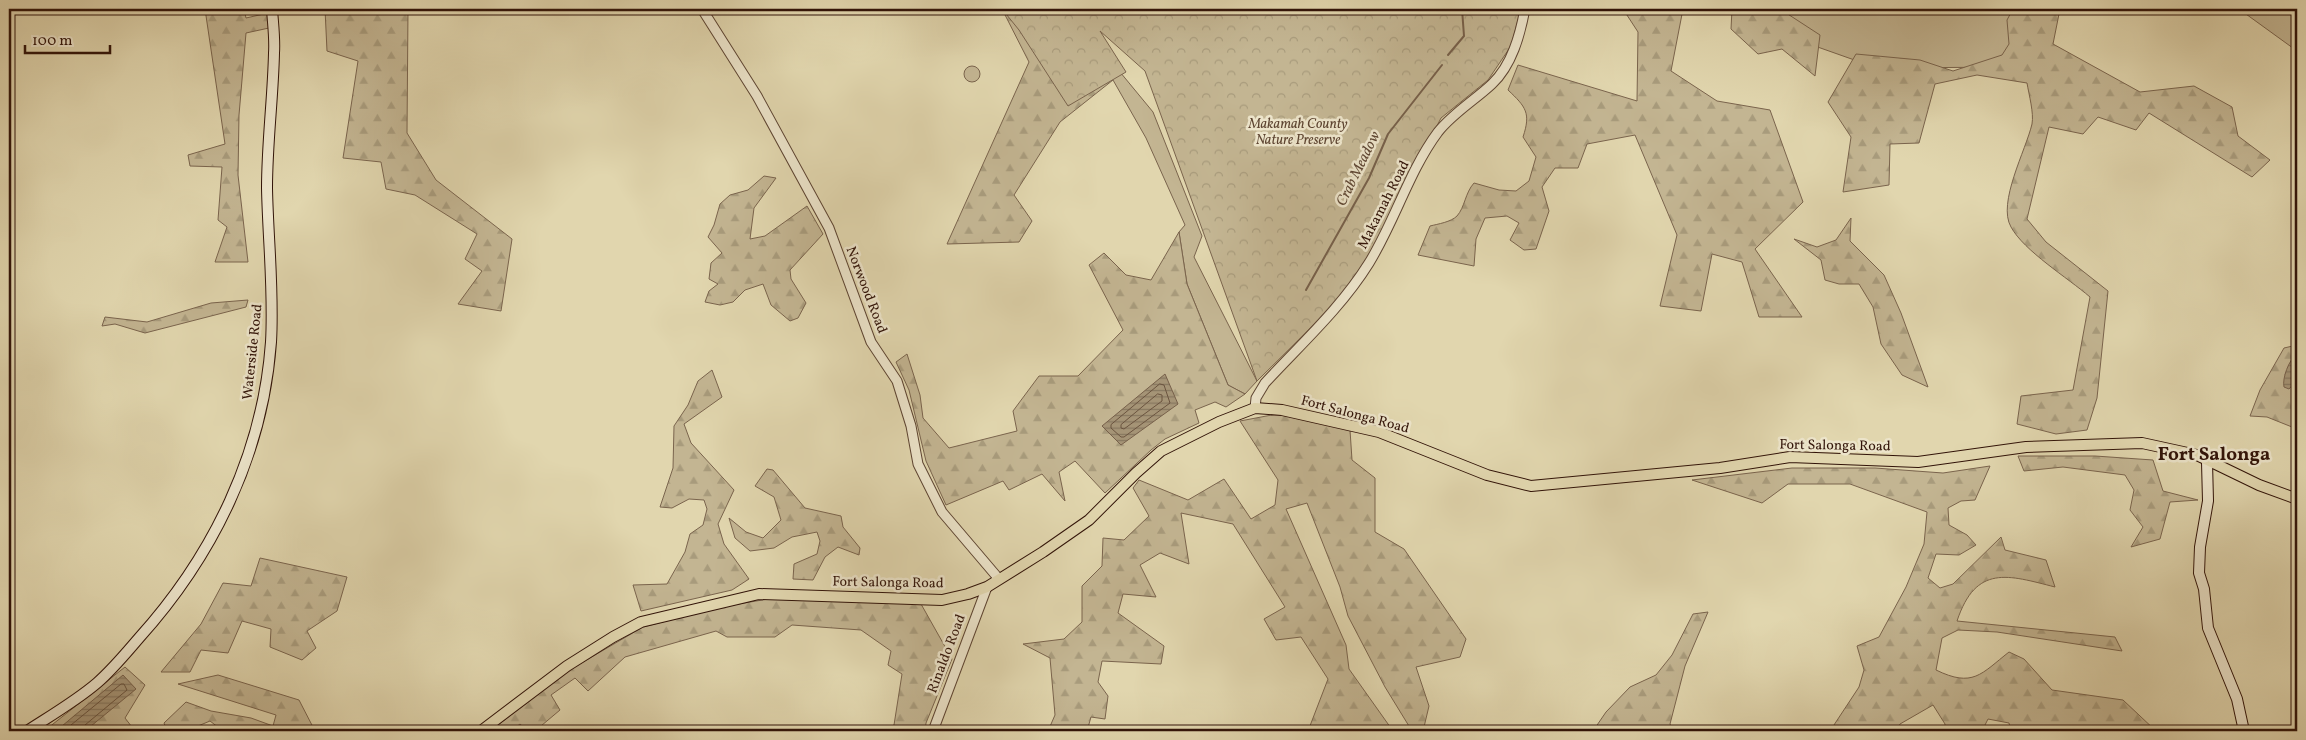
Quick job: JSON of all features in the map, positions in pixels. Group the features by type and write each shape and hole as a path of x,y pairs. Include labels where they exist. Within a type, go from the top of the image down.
{"main road":[{"name":"Waterside Road","path":"27,731 97,683 124,656 179,591 212,536 238,485 252,447 265,396 271,342 273,284 268,185 274,51 272,9"},
{"name":"Fort Salonga Road","path":"481,731 567,666 641,622 758,594 942,600 987,588 1089,520 1161,451 1219,422 1255,408 1282,410 1379,432 1487,475 1531,486 1711,469 1790,457 1918,462 2008,449 2142,442 2197,456 2259,485 2297,499"},
{"path":"2207,462 2208,501 2200,547 2199,573 2204,589 2208,628 2237,699 2244,731"}],"street":[{"name":"Norwood Road","path":"702,9 757,96 829,228 871,342 897,381 911,426 918,464 942,512 999,579"},
{"name":"Makamah Road","path":"1255,408 1256,398 1265,383 1346,297 1369,264 1427,150 1439,131 1453,116 1493,83 1505,68 1515,47 1526,9"},
{"name":"Rinaldo Road","path":"933,731 987,588"}],"green space":[{"path":"205,9 244,9 246,18 268,13 269,28 246,33 239,115 238,175 248,262 215,262 227,227 218,220 222,167 190,166 188,155 225,144"},
{"path":"325,9 408,9 407,133 436,180 512,239 501,311 458,304 482,271 465,259 477,234 415,195 386,189 381,162 343,158 358,61 327,51"},
{"path":"1002,9 1058,20 1113,80 1060,122 1014,195 1032,221 1019,242 947,244 1029,62"},
{"name":"Makamah County Nature Preserve","path":"1002,9 1521,9 1511,46 1488,80 1441,118 1383,231 1346,293 1257,381 1145,71 1100,31 1126,72 1068,106 1019,30"},
{"path":"1623,9 1683,9 1671,71 1717,101 1770,110 1803,202 1755,249 1802,317 1759,317 1742,262 1712,254 1701,311 1660,306 1677,235 1635,135 1587,144 1578,168 1555,168 1542,187 1549,211 1536,249 1524,250 1510,240 1519,223 1507,216 1485,218 1476,239 1474,266 1418,255 1430,226 1448,221 1457,216 1474,183 1499,190 1516,191 1529,181 1536,157 1523,137 1527,116 1523,106 1508,90 1518,65 1637,101 1638,32"},
{"path":"1732,9 1780,9 1820,35 1815,76 1782,49 1758,54 1731,29"},
{"path":"1770,9 2059,9 2015,67 1877,68 1812,45"},
{"path":"2013,9 2060,9 2053,44 2140,92 2194,86 2232,107 2238,136 2270,160 2252,177 2149,113 2136,130 2098,117 2083,134 2049,127 2027,219 2046,242 2108,291 2097,398 2087,430 2056,434 2017,424 2021,396 2073,390 2090,297 2036,255 2017,236 2011,227 2008,217 2010,191 2032,124 2032,109 2027,83 1977,75 1935,84 1919,143 1890,144 1889,185 1843,192 1851,137 1828,102 1856,54 1920,60 1953,71 2002,55 2009,44 2007,20"},
{"path":"2239,9 2297,9 2297,51"},
{"path":"1058,20 1106,55 1153,112 1202,236 1194,257 1257,381 1245,394 1228,385 1187,284 1179,232 1185,225 1146,138 1113,80"},
{"path":"969,66 975,66 980,71 978,80 969,82 964,77 964,71"},
{"path":"764,176 776,178 754,208 750,239 765,236 807,206 823,234 790,270 791,279 806,303 798,318 790,321 771,305 763,284 745,290 733,302 720,305 705,302 709,291 718,284 709,279 711,263 722,253 708,237 714,225 720,204 730,195 748,190"},
{"path":"1851,218 1850,241 1884,275 1901,313 1928,387 1902,375 1881,344 1873,307 1859,284 1839,284 1825,280 1821,260 1794,239 1817,247 1836,240"},
{"path":"1179,232 1187,284 1228,385 1245,394 1226,407 1215,402 1195,410 1199,423 1165,439 1105,493 1075,461 1059,472 1065,501 1042,474 1009,490 1003,481 946,505 926,461 909,390 896,362 907,354 920,395 923,418 949,448 1017,431 1013,411 1039,376 1078,376 1123,330 1089,265 1104,253 1126,275 1151,280"},
{"path":"248,300 246,307 145,333 115,324 102,326 105,317 147,322 211,303"},
{"path":"2297,345 2297,355 2293,357 2285,375 2295,385 2297,380 2297,429 2267,417 2250,416 2260,390 2284,348"},
{"path":"712,370 722,397 684,424 691,443 734,490 718,524 724,544 749,579 732,590 641,611 633,585 667,584 685,552 690,534 703,525 707,509 704,500 689,499 672,508 660,507 673,468 674,426 688,405 698,381"},
{"path":"1277,414 1350,430 1352,460 1375,478 1375,532 1404,549 1466,639 1460,657 1416,667 1429,706 1424,727 1427,731 1412,731 1385,687 1348,616 1340,587 1307,503 1286,509 1346,645 1349,669 1393,731 1308,731 1328,679 1301,637 1276,640 1264,619 1285,607 1233,524 1181,513 1189,564 1160,553 1140,565 1156,597 1123,594 1118,613 1164,646 1161,664 1102,661 1098,682 1108,696 1105,719 1091,717 1087,731 1048,731 1055,715 1050,658 1023,644 1064,639 1082,622 1082,586 1102,566 1103,538 1124,540 1149,516 1133,488 1139,480 1188,500 1224,479 1251,519 1275,505 1278,480 1240,421"},
{"path":"2018,456 2095,456 2153,460 2163,491 2198,500 2170,502 2160,539 2131,547 2143,527 2130,510 2134,490 2125,475 2063,467 2024,471"},
{"path":"1990,466 1975,500 1961,501 1948,508 1949,525 1967,535 1976,545 1959,555 1936,554 1928,578 1940,588 1953,584 2001,537 2005,550 2046,560 2055,587 2008,577 1984,582 1974,590 1965,603 1957,621 2115,637 2122,651 1997,632 1958,630 1942,638 1936,670 1959,678 1968,678 1976,676 1991,667 2009,652 2024,659 2052,690 2123,700 2156,731 2100,731 2097,729 2011,731 2009,723 1988,719 1982,731 1945,731 1945,724 1933,705 1900,724 1896,731 1830,731 1859,687 1864,670 1857,646 1879,637 1906,587 1924,544 1927,512 1850,484 1788,484 1762,503 1692,480 1792,468 1875,468 1943,473"},
{"path":"767,469 773,470 805,508 841,516 843,527 860,548 859,555 838,547 825,557 813,580 793,579 794,564 817,554 820,541 817,532 792,537 774,548 750,551 735,538 729,518 746,532 763,538 781,520 774,497 755,486"},
{"path":"260,558 347,577 337,611 307,631 316,648 302,660 270,647 271,629 242,621 228,653 201,650 190,672 161,672 201,624 223,583 251,586"},
{"path":"768,599 921,604 952,659 926,723 925,731 883,731 894,725 902,674 888,665 891,651 861,630 792,625 775,637 727,637 716,631 625,657 588,691 575,678 551,695 560,710 535,731 528,731 520,724 511,731 490,731 571,669 643,627 721,607"},
{"path":"1708,612 1685,666 1670,724 1673,731 1637,731 1636,726 1624,731 1593,731 1606,712 1630,687 1656,675 1672,655 1693,614"},
{"path":"125,667 145,685 125,718 135,731 52,731 48,728"},
{"path":"218,675 299,700 315,731 223,731 210,721 186,731 167,731 164,723 186,702 211,711 251,718 273,726 276,715 178,684"}],"water":[{"path":"2296,355 2297,380 2289,389 2284,387 2285,374 2293,357"},
{"path":"1165,374 1178,404 1121,445 1102,426"},
{"path":"123,675 136,689 85,731 68,731 62,726"}],"waterway":[{"name":"Crab Meadow","path":"1448,55 1464,36 1462,9"},
{"name":"Crab Meadow","path":"1306,290 1369,178 1388,134 1442,65"}],"district":[{"name":"Fort Salonga","path":"2214,455"}]}
